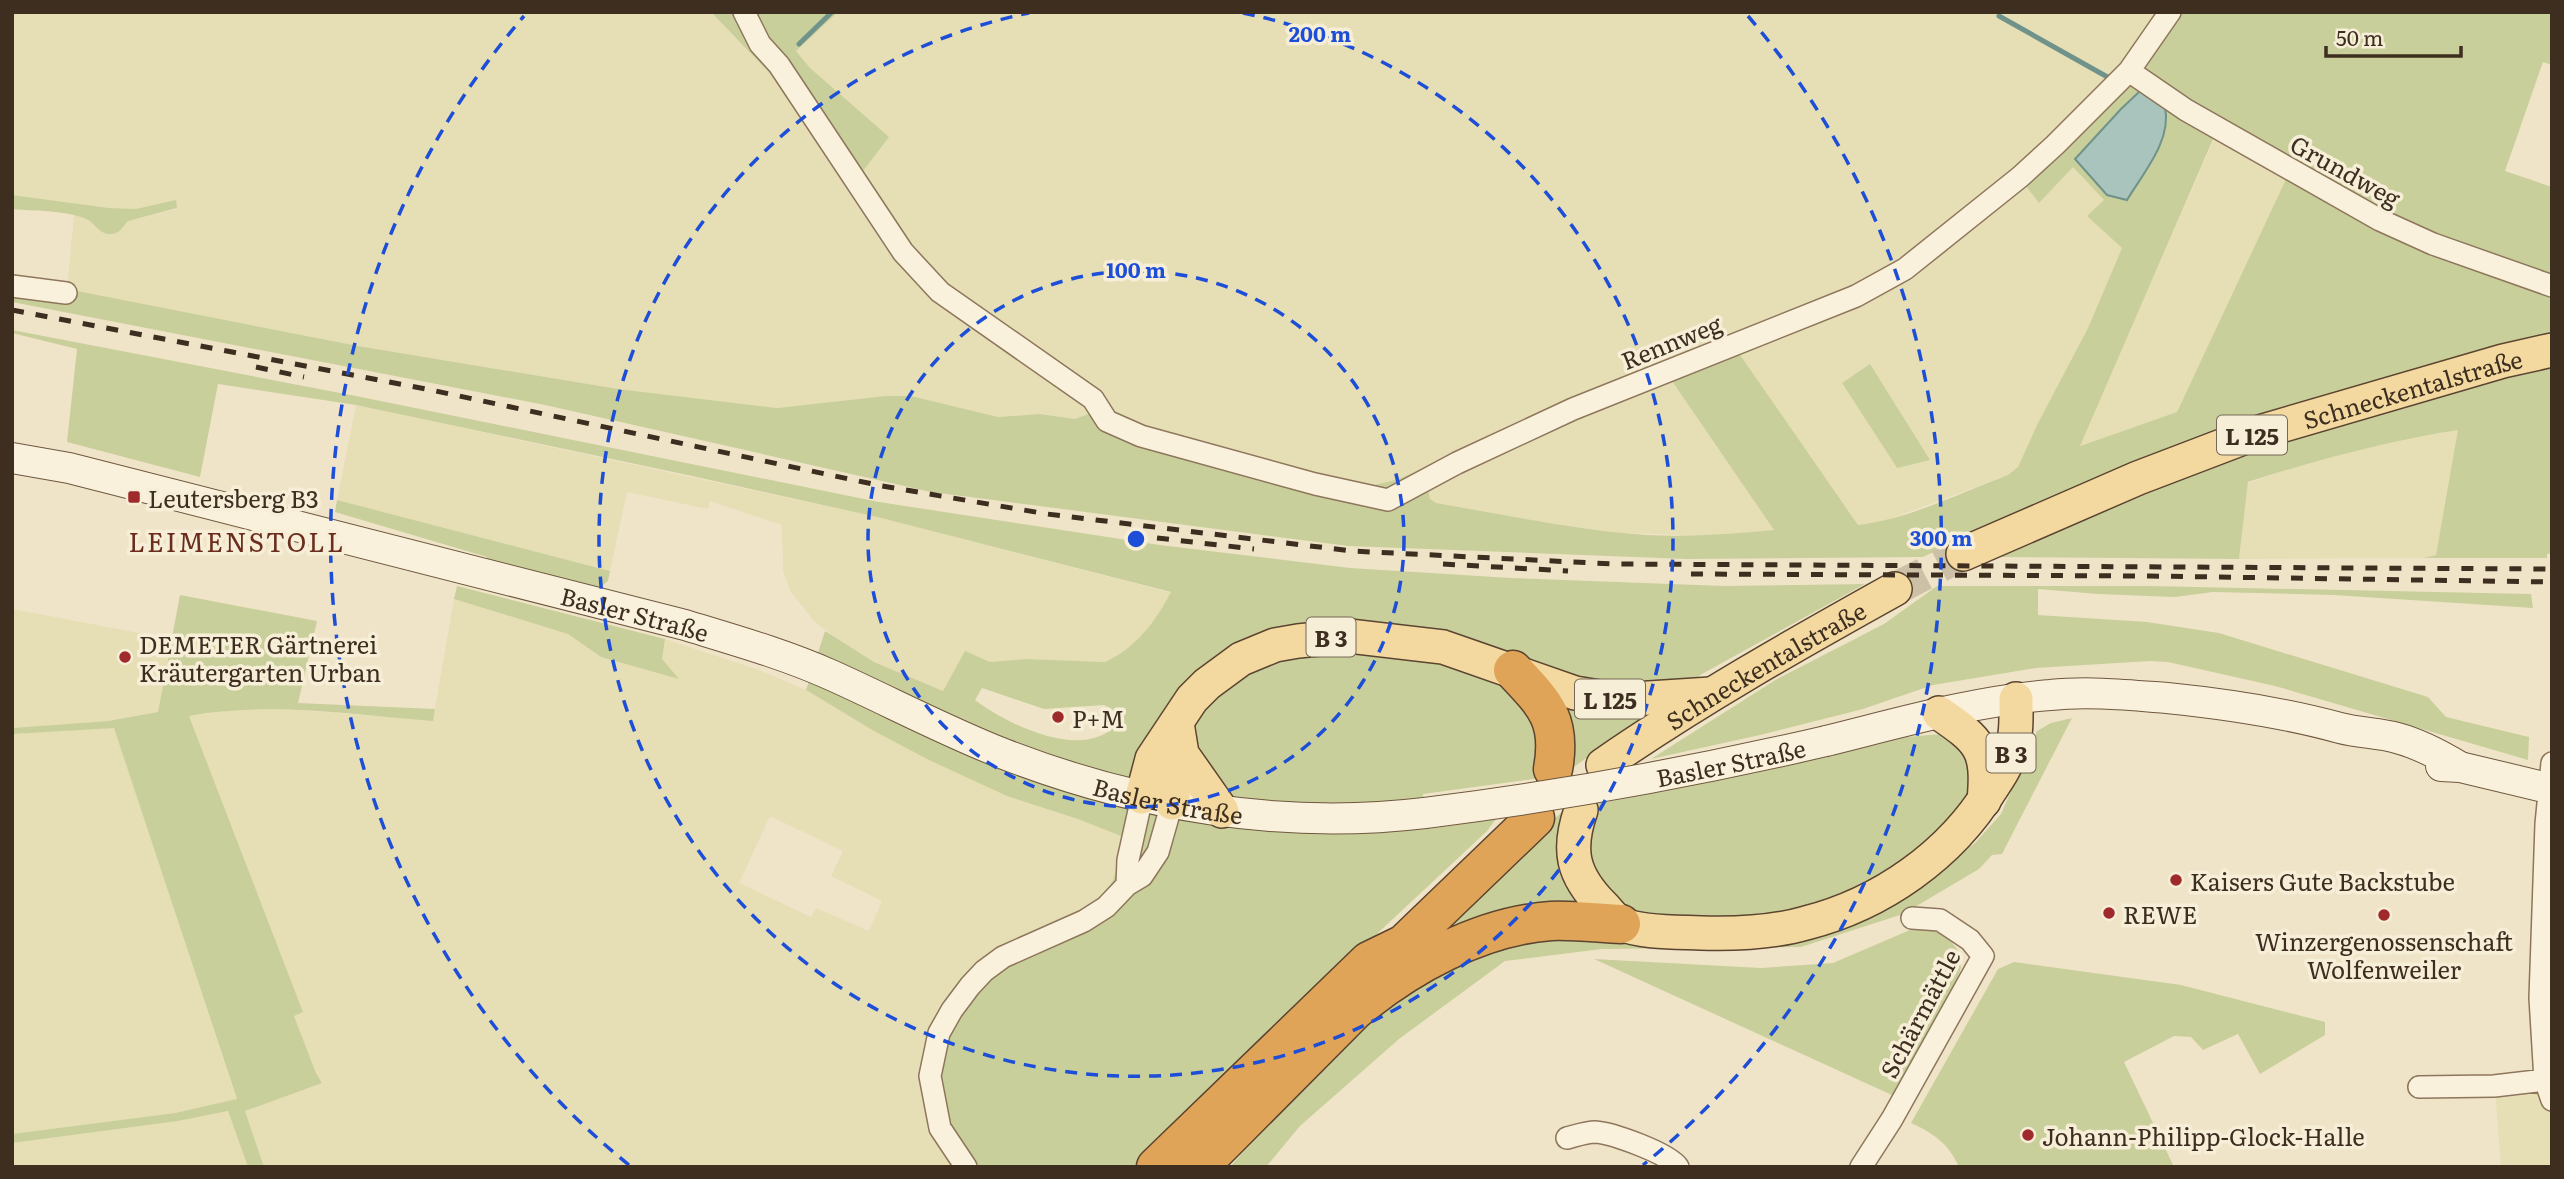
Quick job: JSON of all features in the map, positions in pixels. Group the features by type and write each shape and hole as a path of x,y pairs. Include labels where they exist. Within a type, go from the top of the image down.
{"highway":[{"name":"B 3","path":"1513,670 1545,705 1553,720 1556,735 1553,769"},
{"name":"B 3","path":"1354,1011 1404,944 1535,818"},
{"name":"B 3","path":"1199,1167 1354,1011 1414,967 1499,931 1550,921 1621,924"},
{"name":"B 3","path":"1156,1167 1369,961 1404,944"}],"main road":[{"name":"Schneckentalstraße","path":"1964,554 2138,478 2256,433 2503,361 2552,350"},
{"name":"Basler Straße","path":"12,458 62,466 685,625 779,654 926,721 1050,771 1157,800 1222,811 1307,818 1347,818 1426,813 1548,797 1650,779 1938,713 2006,701 2081,693 2193,701 2279,712 2361,733 2390,752 2423,764 2551,780"},
{"name":"Schneckentalstraße","path":"1603,765 1711,694 1895,589"},
{"name":"B 3","path":"1180,739 1192,699 1225,669 1256,652 1298,641 1349,636 1401,641 1443,647 1513,670"},
{"name":"L 125","path":"1513,670 1575,692 1618,700 1711,694"},
{"path":"1984,758 2006,701"},
{"name":"B 3","path":"1621,924 1660,931 1737,934 1806,924 1844,911 1888,888 1940,852 1968,823 1984,801 2011,752 2015,738 2006,701"},
{"path":"1938,713 1975,740 1984,758 1987,776 1984,801"},
{"path":"1157,800 1175,780 1180,739"},
{"path":"1180,739 1222,811"},
{"path":"1581,810 1573,843 1574,863 1583,881 1621,924"}],"street":[{"name":"Rennweg","path":"744,12 760,44 779,65 903,253 940,292 1093,399 1107,421 1141,436 1315,484 1388,500 1457,463 1573,409 1856,296 1905,269 2020,177 2129,71 2170,12"},
{"name":"Grundweg","path":"2129,71 2186,110 2379,220 2434,244 2552,286"},
{"path":"12,286 66,293"},
{"path":"2419,1087 2494,1086 2548,1090 2540,998 2551,780"},
{"path":"1127,885 1128,860 1157,800"},
{"path":"966,1167 940,1128 933,1101 930,1076 939,1032 952,1010 984,971 1003,957 1084,921 1106,907 1127,885 1142,876 1158,852 1157,800"},
{"name":"Schärmättle","path":"1861,1167 1892,1119 1983,956 1970,940 1940,920 1912,918"},
{"path":"1567,1138 1594,1132 1656,1151 1674,1161 1678,1167"}],"shaded area":[{"path":"12,12 711,12 784,88 810,68 796,51 838,12 2163,12 2122,67 2048,138 1960,213 1899,260 1853,286 1399,479 1370,486 1251,459 1138,426 1107,407 1075,419 1040,414 998,417 911,396 885,396 777,408 618,389 358,346 67,289 74,215 87,219 98,228 122,229 127,221 177,209 176,201 136,209 12,195"},
{"path":"2215,137 2287,177 2177,412 2079,446"},
{"path":"2073,167 2104,200 2088,216 2122,248 2088,328 2018,467 2008,475 1898,516 1858,525 1736,349 1803,324 2022,182","holes":["1870,365 1897,468 1842,383"]},
{"path":"1668,374 1775,530 1712,536 1625,533 1565,526 1436,503 1430,499 1428,490 1431,486"},
{"path":"356,405 877,517 1172,593 1142,638 1117,657 1105,662 1026,659 990,662 965,652 943,691 874,662 841,642 814,621 791,592 783,571 782,525 710,501 708,509 627,492 610,571 337,500"},
{"path":"2459,429 2436,555 2423,558 2239,559 2248,483 2305,463 2395,440"},
{"path":"454,599 568,634 601,657 678,678 661,659 665,639 759,670 806,690 874,731 1126,838 1113,880 954,1167 264,1167 245,1111 322,1082 294,1015 303,1012 189,716 242,709 433,720","holes":["770,816 843,851 831,876 882,901 869,931 816,908 811,917 739,883"]},
{"path":"12,609 171,639 158,712 108,721 12,728"},
{"path":"114,727 237,1100 175,1113 12,1134 12,734"},
{"path":"2535,1085 2552,1115 2552,1167 2501,1167 2495,1089"},
{"path":"228,1111 248,1167 12,1167 12,1143 178,1121"}],"green space":[{"path":"711,12 838,12 796,51 810,68 889,137 850,188 784,88"},
{"path":"2163,12 2552,12 2552,65 2543,62 2505,171 2552,187 2552,339 1972,534 1923,557 1686,559 1348,546 931,492 545,405 12,302 12,289 67,289 358,346 618,389 777,408 885,396 911,396 998,417 1040,414 1075,419 1107,407 1138,426 1251,459 1370,486 1399,479 1538,415 1853,286 1899,260 1960,213 2048,138 2122,67","holes":["2214,137 2287,177 2177,412 2080,446","2073,167 2104,200 2087,216 2122,248 2088,328 2018,467 2008,475 1934,504 1896,517 1858,525 1736,349 1972,227 2023,182 2039,203","1668,375 1774,530 1679,536 1594,530 1436,503 1430,499 1428,490"]},
{"path":"12,195 136,209 176,200 177,208 128,221 119,231 107,234 76,215 12,209"},
{"path":"12,330 361,397 879,502 1160,545 1350,568 1511,578 1724,586 1865,584 1702,674 1563,775 1423,794 1428,829 1496,819 1487,831 1303,1003 1136,1167 954,1167 935,1129 932,1026 951,992 965,974 983,959 1082,914 1101,899 1113,880 1126,838 1007,796 929,760 806,690 825,631 874,662 943,691 965,651 990,662 1026,659 1105,662 1144,633 1171,592 877,517 692,476 356,405 218,384 200,477 67,442 77,349 12,333","holes":["982,688 1044,709 1104,705 1115,711 1119,721 1105,733 1088,739 1069,740 1027,729 975,700"]},
{"path":"2552,360 2552,553 2547,554 2547,558 2423,558 2436,555 2458,430 2352,452 2248,482 2239,559 1991,557 2174,474"},
{"path":"1870,364 1930,460 1897,468 1842,383"},
{"path":"337,500 610,571 608,581 588,597 485,567 487,557 335,512"},
{"path":"457,586 665,639 662,659 679,679 601,657 568,634 454,599"},
{"path":"1937,586 2150,586 2531,594 2533,608 2334,595 2213,592 2175,597 2038,589 2038,615 2147,622 2219,633 2428,697 2446,717 2529,737 2528,760 2275,686 2168,662 2150,661 2036,668 1933,685 1863,709 1651,759 1777,679 1884,624"},
{"path":"180,595 317,621 298,703 435,709 433,721 280,709 189,716 303,1012 294,1016 322,1083 245,1111 264,1167 248,1167 228,1111 178,1121 12,1143 12,1134 175,1113 237,1099 114,728 12,734 12,728 108,721 158,712"},
{"path":"2072,718 2002,854 1992,855 1979,869 1903,914 1801,947 1602,949 1505,961 1399,1039 1300,1126 1266,1167 1230,1167 1297,1091 1394,994 1516,937 1690,944 1919,886 1975,843 2001,814 2037,731 2051,723"},
{"path":"1941,734 1970,750 1968,796 1951,819 1919,849 1881,877 1797,917 1664,919 1631,911 1613,903 1581,860 1591,805 1780,767 1905,737"},
{"path":"1565,809 1601,916 1448,943 1439,925"},
{"path":"1917,927 1944,933 1957,949 1961,968 1953,991 1894,1096 1594,959 1761,968 1833,963"},
{"path":"2014,962 2181,985 2325,1022 2325,1035 2260,1074 2238,1034 2203,1050 2191,1037 2174,1036 2124,1062 2174,1167 1959,1167 1940,1140 1911,1123 1998,969"}],"water":[{"path":"2140,91 2165,107 2166,119 2161,144 2127,200 2107,195 2075,159"}],"waterway":[{"path":"799,44 832,12"},
{"path":"1999,16 2111,79"}],"tunnel":[{"path":"1895,589 1963,554"}],"railway":[{"path":"12,310 431,390 882,486 1047,514 1352,551 1614,564 2552,569"},
{"path":"256,367 304,377"},
{"path":"1157,538 1254,549"},
{"path":"1443,564 1568,571"},
{"path":"1691,574 2150,576 2552,582"}],"place":[{"name":"Leutersberg B3","path":"134,497"},
{"name":"DEMETER Gärtnerei Kräutergarten Urban","path":"125,657"},
{"name":"P+M","path":"1058,717"},
{"name":"Kaisers Gute Backstube","path":"2176,880"},
{"name":"REWE","path":"2109,913"},
{"name":"Winzergenossenschaft Wolfenweiler","path":"2384,915"},
{"name":"Johann-Philipp-Glock-Halle","path":"2028,1135"}],"district":[{"name":"LEIMENSTOLL","path":"237,540"}]}
